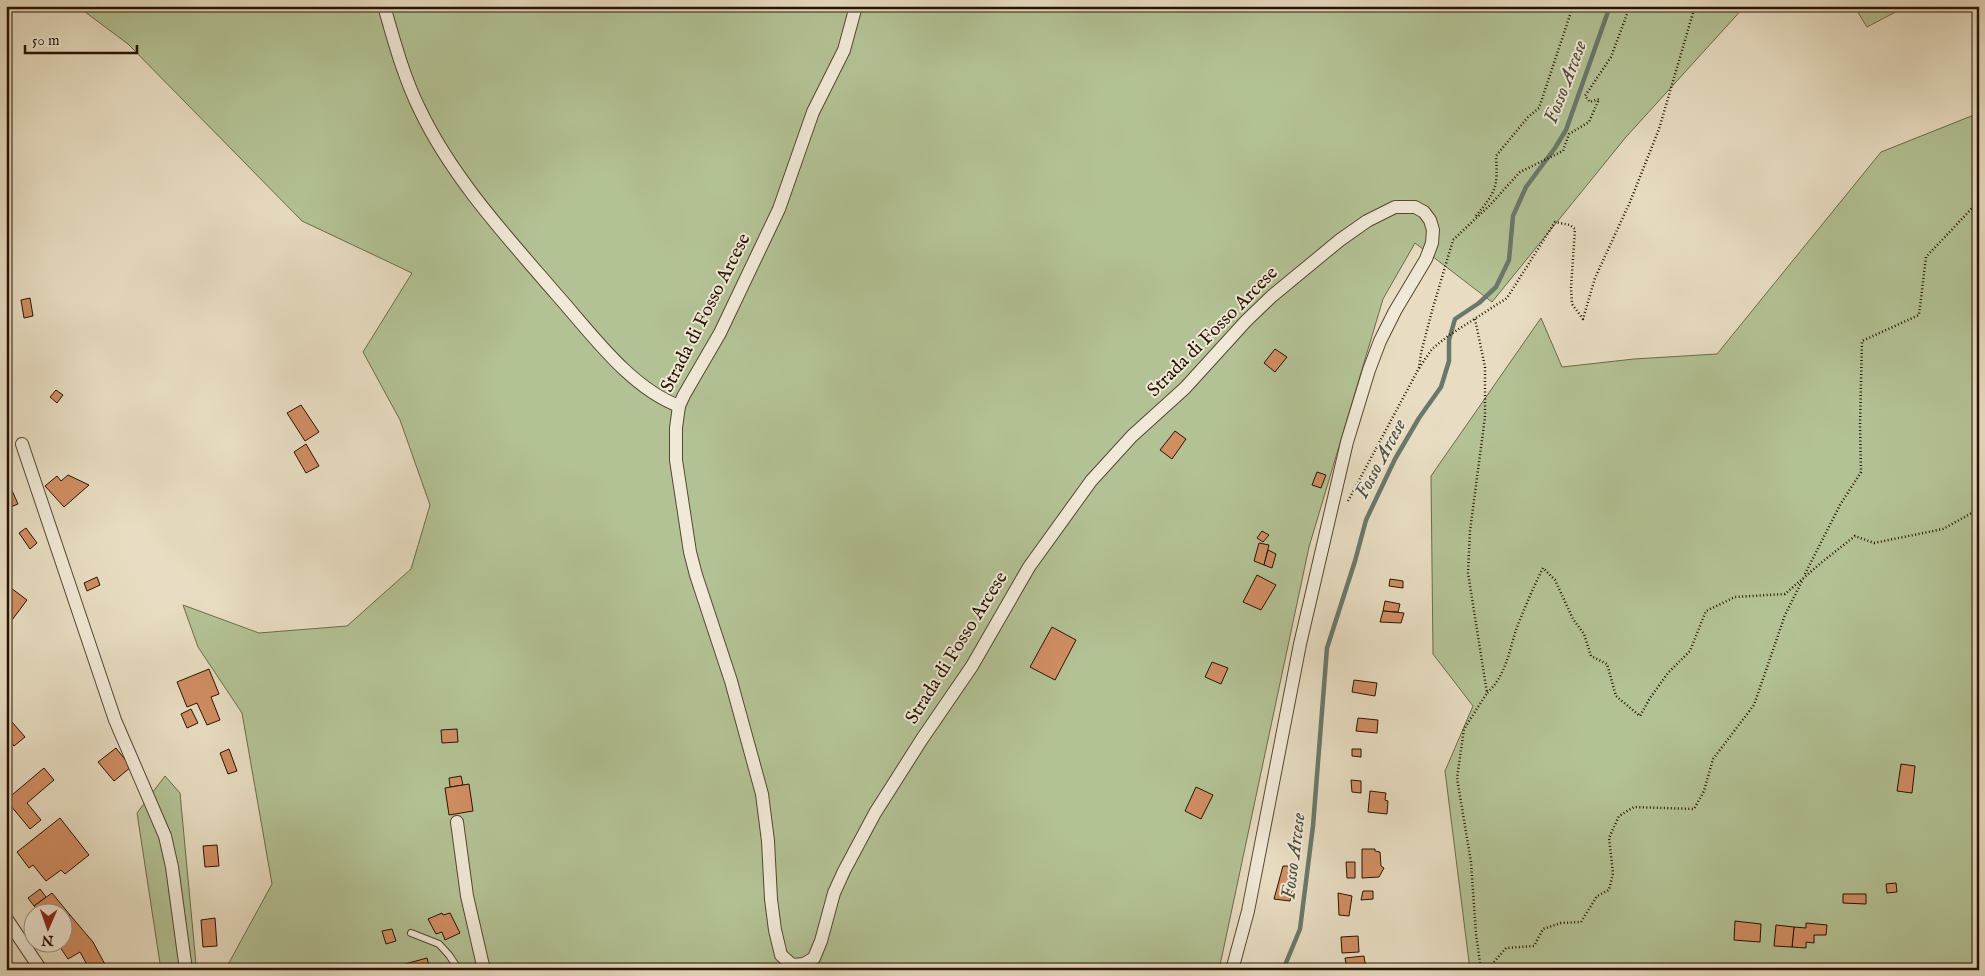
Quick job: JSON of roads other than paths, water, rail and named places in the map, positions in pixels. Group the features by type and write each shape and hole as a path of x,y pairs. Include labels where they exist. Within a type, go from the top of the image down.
{"street":[{"path":"384,6 420,110 457,171 514,244 603,348 652,393 679,406"},
{"name":"Strada di Fosso Arcese","path":"856,6 844,50 813,112 790,182 776,217 722,328 679,406 676,428 676,452 687,539 696,575 726,665 760,785 766,818 775,930 781,955 792,967 804,964 814,958 821,941 834,893 844,870 875,814 922,739 972,666 1029,567 1091,481 1118,450 1185,388 1246,321 1272,296 1340,240 1367,221 1396,208 1414,207 1424,212 1430,220 1433,237 1431,249 1395,311 1369,370 1347,442 1300,644 1248,911 1232,970"},
{"path":"22,444 112,712 165,836 172,867 186,970"},
{"path":"458,822 467,896 484,970"},
{"path":"6,918 41,970"}],"lane":[{"path":"411,933 439,944 459,970"}],"waterway":[{"name":"Fosso Arcese","path":"1283,970 1300,929 1313,826 1327,648 1366,520 1395,459 1419,418 1441,387 1449,361 1449,340 1455,319 1479,303 1496,287 1509,260 1513,216 1526,187 1566,130 1610,6"}]}
